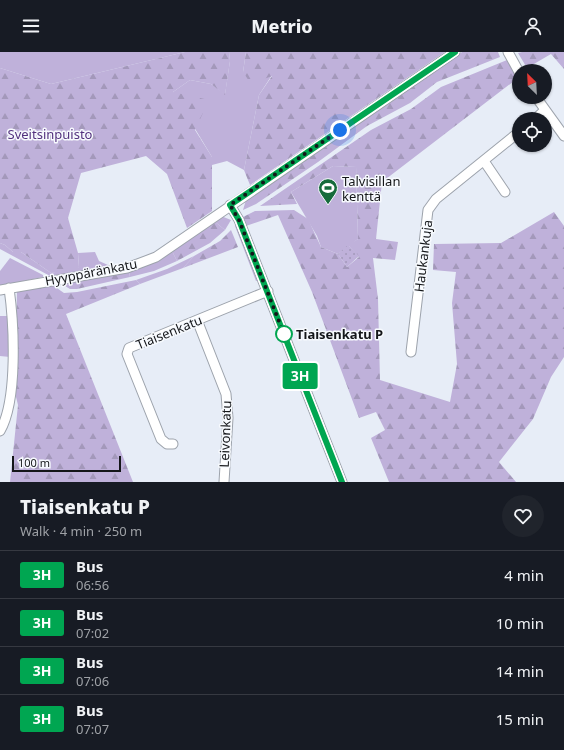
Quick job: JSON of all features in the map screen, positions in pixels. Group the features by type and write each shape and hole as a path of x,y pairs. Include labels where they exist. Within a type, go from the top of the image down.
{"street":[{"name":"Hyyppäränkatu","path":"5,289 127,268 168,249 455,52"},
{"path":"508,52 515,64"},
{"path":"541,104 564,136"},
{"name":"Haukankuja","path":"411,352 428,210 436,199 512,138"},
{"path":"484,161 505,192"},
{"path":"230,205 239,220 342,482"},
{"path":"0,431 6,418 12,388 12,321 5,289"},
{"name":"Tiaisenkatu","path":"173,444 167,444 161,439 127,354 131,346 268,292"},
{"name":"Leivonkatu","path":"198,320 226,394 228,418 224,482"}],"green space":[{"path":"0,52 185,52 51,84 0,68"},
{"name":"Sveitsinpuisto","path":"185,52 229,52 230,61 225,95 211,84 190,80 173,92 209,100 195,130 212,157 212,211 187,228 167,174 146,156 81,173 68,218 78,253 79,267 75,270 51,273 21,252 13,252 5,245 0,243 0,68 51,84"},
{"path":"229,52 246,52 243,72 272,75 259,95 244,170 227,161 212,165 212,157 173,92 190,80 211,84 225,94 230,61"},
{"path":"246,52 445,52 250,185 244,170 259,95 272,76 251,84 243,72"},
{"path":"462,52 498,52 500,57 437,82 410,103 367,126 318,162 256,204 243,210 246,200"},
{"path":"564,52 564,69 551,54 534,64 525,64 518,53"},
{"path":"507,60 512,68 512,83 382,182 376,239 398,242 395,260 373,258 378,299 380,380 450,402 457,364 452,303 456,272 433,270 434,244 501,243 554,212 564,226 564,357 551,377 533,419 499,462 516,482 389,482 371,438 385,430 376,412 359,418 312,292 278,215 246,226 243,217 255,211 294,210 308,219 321,247 338,254 347,267 359,257 348,245 358,239 356,167 333,166 291,192 297,204 260,206 371,130 411,109 441,87"},
{"name":"Talvisillan kenttä","path":"333,166 356,167 358,239 338,254 321,247 317,236 291,192"},
{"path":"221,216 231,220 225,230 214,221"},
{"path":"214,221 225,230 210,243 177,261 172,251"},
{"path":"235,223 259,280 256,281"},
{"path":"231,230 238,247 183,268 194,256 220,241"},
{"path":"0,243 5,245 13,252 21,252 51,273 79,267 78,253 95,252 99,261 108,265 106,268 50,276 0,249"},
{"path":"348,245 359,256 347,267 338,254"},
{"path":"172,251 177,261 154,271 130,277 129,271"},
{"path":"194,256 183,268 140,284 136,280 167,269"},
{"path":"10,258 43,275 43,277 0,286 0,271"},
{"path":"129,271 130,277 77,289 70,289 60,283"},
{"path":"136,280 140,284 66,314 133,482 10,482 18,405 15,393 17,291 51,284 64,293 77,292"},
{"path":"0,316 8,316 10,357 0,356"}],"bus line":[{"name":"3H","path":"342,482 239,220 230,205 455,52"}],"place":[{"name":"Talvisillan kenttä","path":"328,205"},
{"name":"Tiaisenkatu P","path":"284,334"}],"route":[{"path":"284,334 239,220 230,205 340,130"}]}
